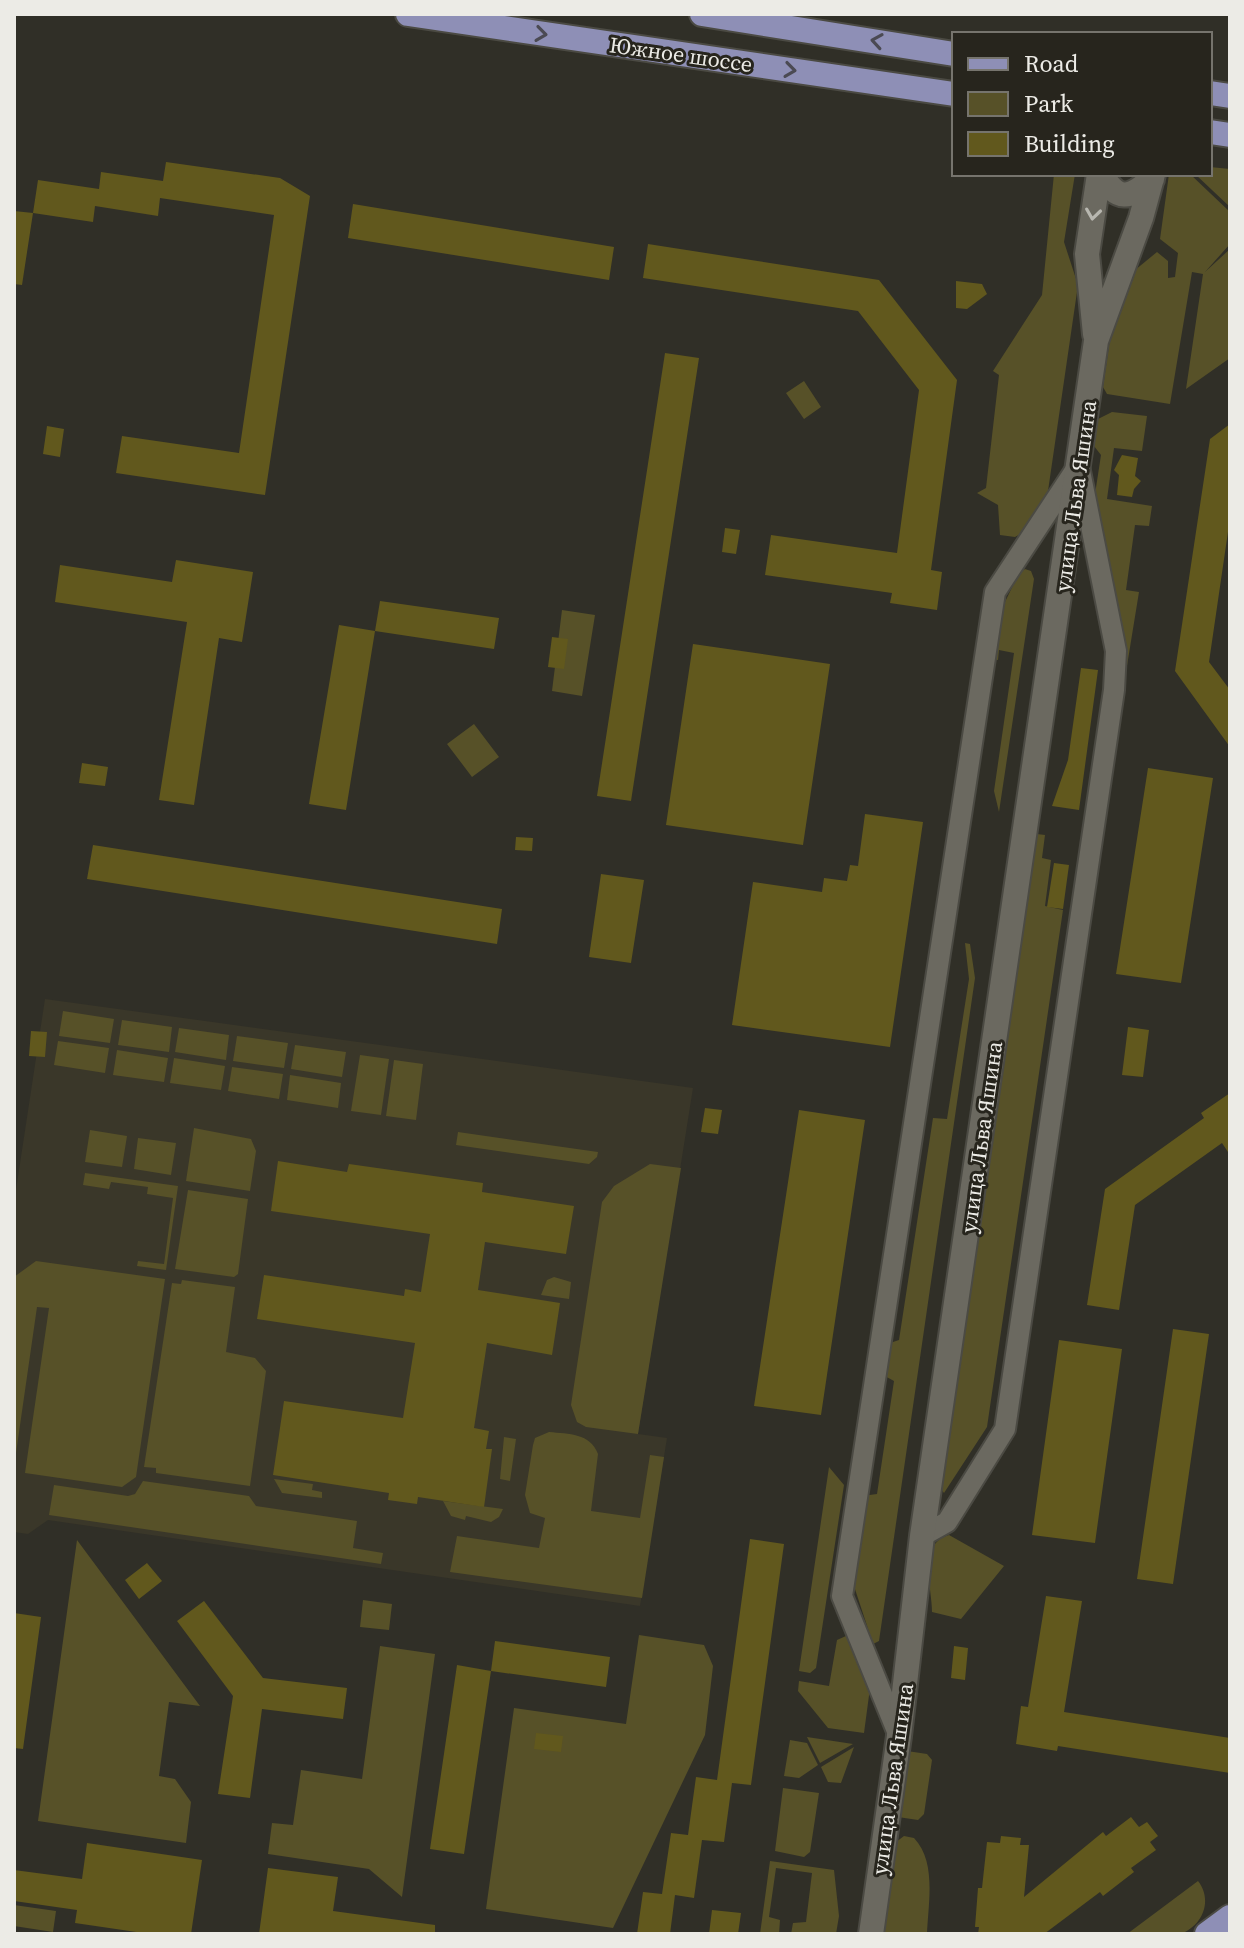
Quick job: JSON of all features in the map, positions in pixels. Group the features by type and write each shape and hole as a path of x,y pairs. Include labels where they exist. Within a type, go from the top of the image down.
{"main road":[{"name":"Южное шоссе","path":"408,14 952,94"},
{"name":"Южное шоссе","path":"702,14 952,54"},
{"name":"улица Льва Яшина","path":"1096,341 1087,254 1100,176"},
{"path":"1101,176 1109,188 1121,195 1135,194 1152,177"},
{"name":"улица Льва Яшина","path":"871,1934 899,1736 922,1536 1096,341 1152,177"},
{"path":"1207,1934 1230,1917"}],"street":[{"path":"922,1536 947,1522 1005,1429 1114,690 1116,651 1079,466"},
{"path":"899,1736 842,1596 995,592 1079,466"}],"shaded area":[{"path":"45,999 693,1088 638,1434 667,1438 640,1606 48,1520 28,1534 14,1532 14,1203"}],"green space":[{"path":"1212,167 1230,169 1230,207 1197,176 1212,176"},
{"path":"1054,176 1075,176 1064,242 1078,285 1048,491 1022,533 1015,537 1000,535 998,505 977,493 986,488 999,375 993,371 1042,295"},
{"path":"1169,176 1192,176 1230,212 1230,244 1205,272 1230,249 1230,358 1186,389 1203,274 1192,272 1170,404 1107,394 1103,387 1118,284 1157,252 1168,261 1168,278 1175,277 1178,253 1160,239"},
{"path":"804,381 821,407 804,419 786,393"},
{"path":"1112,412 1147,416 1142,451 1114,448 1107,499 1152,506 1149,526 1135,525 1126,590 1139,592 1125,678 1090,498 1095,494 1101,455 1094,446 1098,419"},
{"path":"1025,569 1031,571 1034,579 999,812 994,791 1014,653 999,650 998,660 991,659 990,633 1019,573"},
{"path":"562,610 595,615 582,696 552,691"},
{"path":"474,724 499,757 472,777 447,744"},
{"path":"1037,834 1045,835 1042,858 1051,860 1045,906 1063,910 987,1427 944,1493 941,1489"},
{"path":"965,943 970,944 975,978 879,1641 873,1644 851,1577 862,1496 877,1494 894,1381 883,1375 890,1343 899,1340 933,1118 947,1119 969,979"},
{"path":"63,1011 114,1019 110,1043 59,1036"},
{"path":"122,1020 172,1027 169,1052 118,1045"},
{"path":"179,1028 229,1035 226,1060 175,1052"},
{"path":"237,1036 288,1043 284,1068 233,1061"},
{"path":"58,1041 109,1048 105,1073 54,1065"},
{"path":"295,1045 346,1052 342,1077 291,1069"},
{"path":"117,1050 168,1058 164,1082 113,1075"},
{"path":"360,1055 389,1059 381,1115 351,1111"},
{"path":"174,1058 225,1066 221,1090 170,1083"},
{"path":"394,1060 423,1064 416,1120 386,1116"},
{"path":"232,1067 283,1074 279,1099 228,1091"},
{"path":"290,1075 341,1083 338,1108 287,1100"},
{"path":"194,1128 251,1139 256,1151 250,1191 186,1181"},
{"path":"90,1130 127,1136 122,1167 85,1162"},
{"path":"458,1132 598,1152 589,1164 456,1145"},
{"path":"138,1138 176,1143 171,1175 134,1169"},
{"path":"650,1164 681,1168 638,1434 586,1427 577,1422 571,1405 602,1202 614,1186"},
{"path":"85,1173 178,1186 166,1270 137,1266 138,1261 164,1264 173,1198 147,1194 148,1187 111,1182 109,1189 83,1185"},
{"path":"188,1190 248,1199 238,1274 234,1277 175,1269"},
{"path":"36,1261 165,1279 136,1477 122,1487 25,1473 49,1308 37,1307 14,1467 14,1277"},
{"path":"554,1277 571,1282 569,1299 541,1295 547,1280"},
{"path":"182,1280 235,1287 226,1352 255,1358 266,1371 250,1486 156,1473 156,1468 144,1467 172,1283 181,1284"},
{"path":"549,1432 584,1438 598,1454 591,1511 640,1518 650,1455 664,1457 642,1598 450,1572 457,1536 539,1548 545,1518 530,1513 525,1495 535,1438"},
{"path":"504,1437 516,1439 510,1481 500,1479"},
{"path":"829,1467 844,1485 816,1668 810,1673 799,1671"},
{"path":"274,1479 313,1484 312,1490 322,1492 322,1498 282,1493"},
{"path":"143,1481 249,1496 256,1506 357,1521 353,1548 383,1553 381,1564 49,1515 54,1485 128,1496 135,1494"},
{"path":"443,1501 503,1509 499,1517 491,1522 466,1516 465,1520 451,1516"},
{"path":"949,1535 1004,1566 961,1619 932,1612 930,1557 939,1540"},
{"path":"77,1540 200,1706 169,1702 159,1776 175,1779 191,1802 186,1843 38,1821"},
{"path":"363,1600 392,1604 389,1630 360,1627"},
{"path":"639,1635 704,1645 713,1666 705,1735 613,1928 486,1909 514,1708 626,1724"},
{"path":"846,1636 850,1638 870,1688 864,1733 828,1728 798,1691 799,1681 829,1686 837,1640"},
{"path":"380,1646 435,1654 402,1897 369,1869 268,1854 272,1823 293,1825 301,1770 362,1779"},
{"path":"807,1737 853,1744 820,1763"},
{"path":"790,1740 807,1743 818,1765 799,1778 784,1776"},
{"path":"854,1747 841,1783 828,1782 821,1767"},
{"path":"907,1751 927,1754 932,1760 924,1814 918,1820 898,1817"},
{"path":"783,1788 819,1793 810,1852 804,1857 775,1851"},
{"path":"904,1836 914,1838 926,1859 930,1884 927,1934 879,1934 892,1845"},
{"path":"770,1861 834,1870 839,1916 836,1934 791,1934 793,1923 806,1922 812,1873 776,1868 769,1917 780,1920 779,1934 760,1934"},
{"path":"1198,1881 1205,1904 1195,1925 1180,1934 1168,1936 1127,1934"},
{"path":"14,1905 56,1911 53,1932 14,1926"}],"building":[{"path":"166,162 280,178 310,196 265,495 116,473 122,436 239,453 274,215 160,198 158,216 95,206 93,222 33,213 38,180 99,189 101,172 163,181"},
{"path":"353,204 614,247 609,280 348,238"},
{"path":"14,211 33,213 22,285 14,284"},
{"path":"648,244 879,280 957,380 931,570 942,572 937,610 890,603 892,593 765,575 771,535 897,553 919,390 858,311 643,278"},
{"path":"956,281 982,284 987,294 967,309 956,308"},
{"path":"665,353 699,358 631,801 597,796"},
{"path":"1230,424 1230,518 1209,662 1230,690 1230,747 1175,671 1210,439"},
{"path":"47,426 64,429 60,457 43,454"},
{"path":"1122,455 1138,458 1135,476 1141,481 1132,497 1117,495 1119,475 1114,470"},
{"path":"725,528 740,530 736,554 722,552"},
{"path":"176,560 253,572 242,642 219,638 194,805 159,800 187,622 55,602 60,565 172,582"},
{"path":"380,601 499,618 494,649 375,631"},
{"path":"339,625 375,631 346,810 309,804"},
{"path":"552,637 568,639 564,669 548,667"},
{"path":"693,644 830,664 803,845 666,825"},
{"path":"1081,668 1098,670 1079,810 1052,806 1068,760"},
{"path":"82,763 108,767 105,786 79,783"},
{"path":"1148,768 1213,778 1181,983 1116,974"},
{"path":"865,814 923,822 890,1047 732,1025 753,882 822,892 824,878 847,881 850,865 858,866"},
{"path":"516,837 533,838 532,851 515,850"},
{"path":"93,845 502,909 497,944 87,879"},
{"path":"1054,863 1069,865 1063,909 1047,907"},
{"path":"601,874 644,880 631,963 589,957"},
{"path":"1128,1027 1149,1030 1143,1077 1122,1075"},
{"path":"31,1031 47,1032 45,1057 29,1056"},
{"path":"1230,1093 1230,1155 1222,1143 1135,1205 1119,1310 1087,1305 1105,1189 1204,1118 1201,1113"},
{"path":"705,1108 722,1110 718,1134 701,1132"},
{"path":"799,1110 865,1120 821,1415 754,1406"},
{"path":"278,1161 347,1172 349,1164 483,1183 482,1192 574,1206 566,1254 485,1242 478,1290 560,1303 552,1355 487,1343 474,1428 489,1431 486,1449 492,1449 484,1507 418,1497 417,1504 388,1500 389,1493 273,1475 284,1401 403,1418 415,1343 257,1319 264,1275 404,1296 405,1289 421,1292 430,1234 271,1211"},
{"path":"1173,1329 1209,1334 1173,1584 1137,1579"},
{"path":"1059,1340 1122,1349 1095,1543 1032,1535"},
{"path":"750,1539 784,1544 751,1785 732,1783 724,1842 702,1840 694,1898 675,1895 670,1934 637,1934 643,1892 662,1894 671,1833 688,1835 696,1777 717,1780"},
{"path":"147,1563 162,1581 139,1599 125,1580"},
{"path":"1046,1596 1082,1601 1064,1712 1230,1738 1230,1773 1058,1746 1057,1751 1016,1744 1021,1706 1028,1707"},
{"path":"204,1601 263,1678 347,1688 343,1719 262,1709 250,1798 218,1794 233,1696 177,1621"},
{"path":"14,1613 41,1617 23,1749 14,1748"},
{"path":"495,1641 610,1657 606,1687 491,1671"},
{"path":"954,1646 968,1648 965,1680 951,1678"},
{"path":"457,1665 491,1671 464,1854 430,1849"},
{"path":"536,1733 563,1736 561,1752 534,1749"},
{"path":"1131,1817 1139,1827 1147,1822 1158,1836 1150,1842 1156,1850 1131,1868 1134,1872 1103,1896 1100,1892 1044,1934 978,1934 979,1927 975,1927 978,1888 982,1888 987,1842 1000,1843 1001,1836 1021,1838 1020,1845 1029,1845 1024,1897 1103,1832 1106,1836"},
{"path":"87,1843 202,1860 191,1934 150,1934 75,1923 77,1910 14,1901 14,1870 82,1879"},
{"path":"268,1868 338,1877 333,1911 435,1925 435,1934 259,1934"},
{"path":"712,1910 741,1913 738,1934 709,1934"}]}
